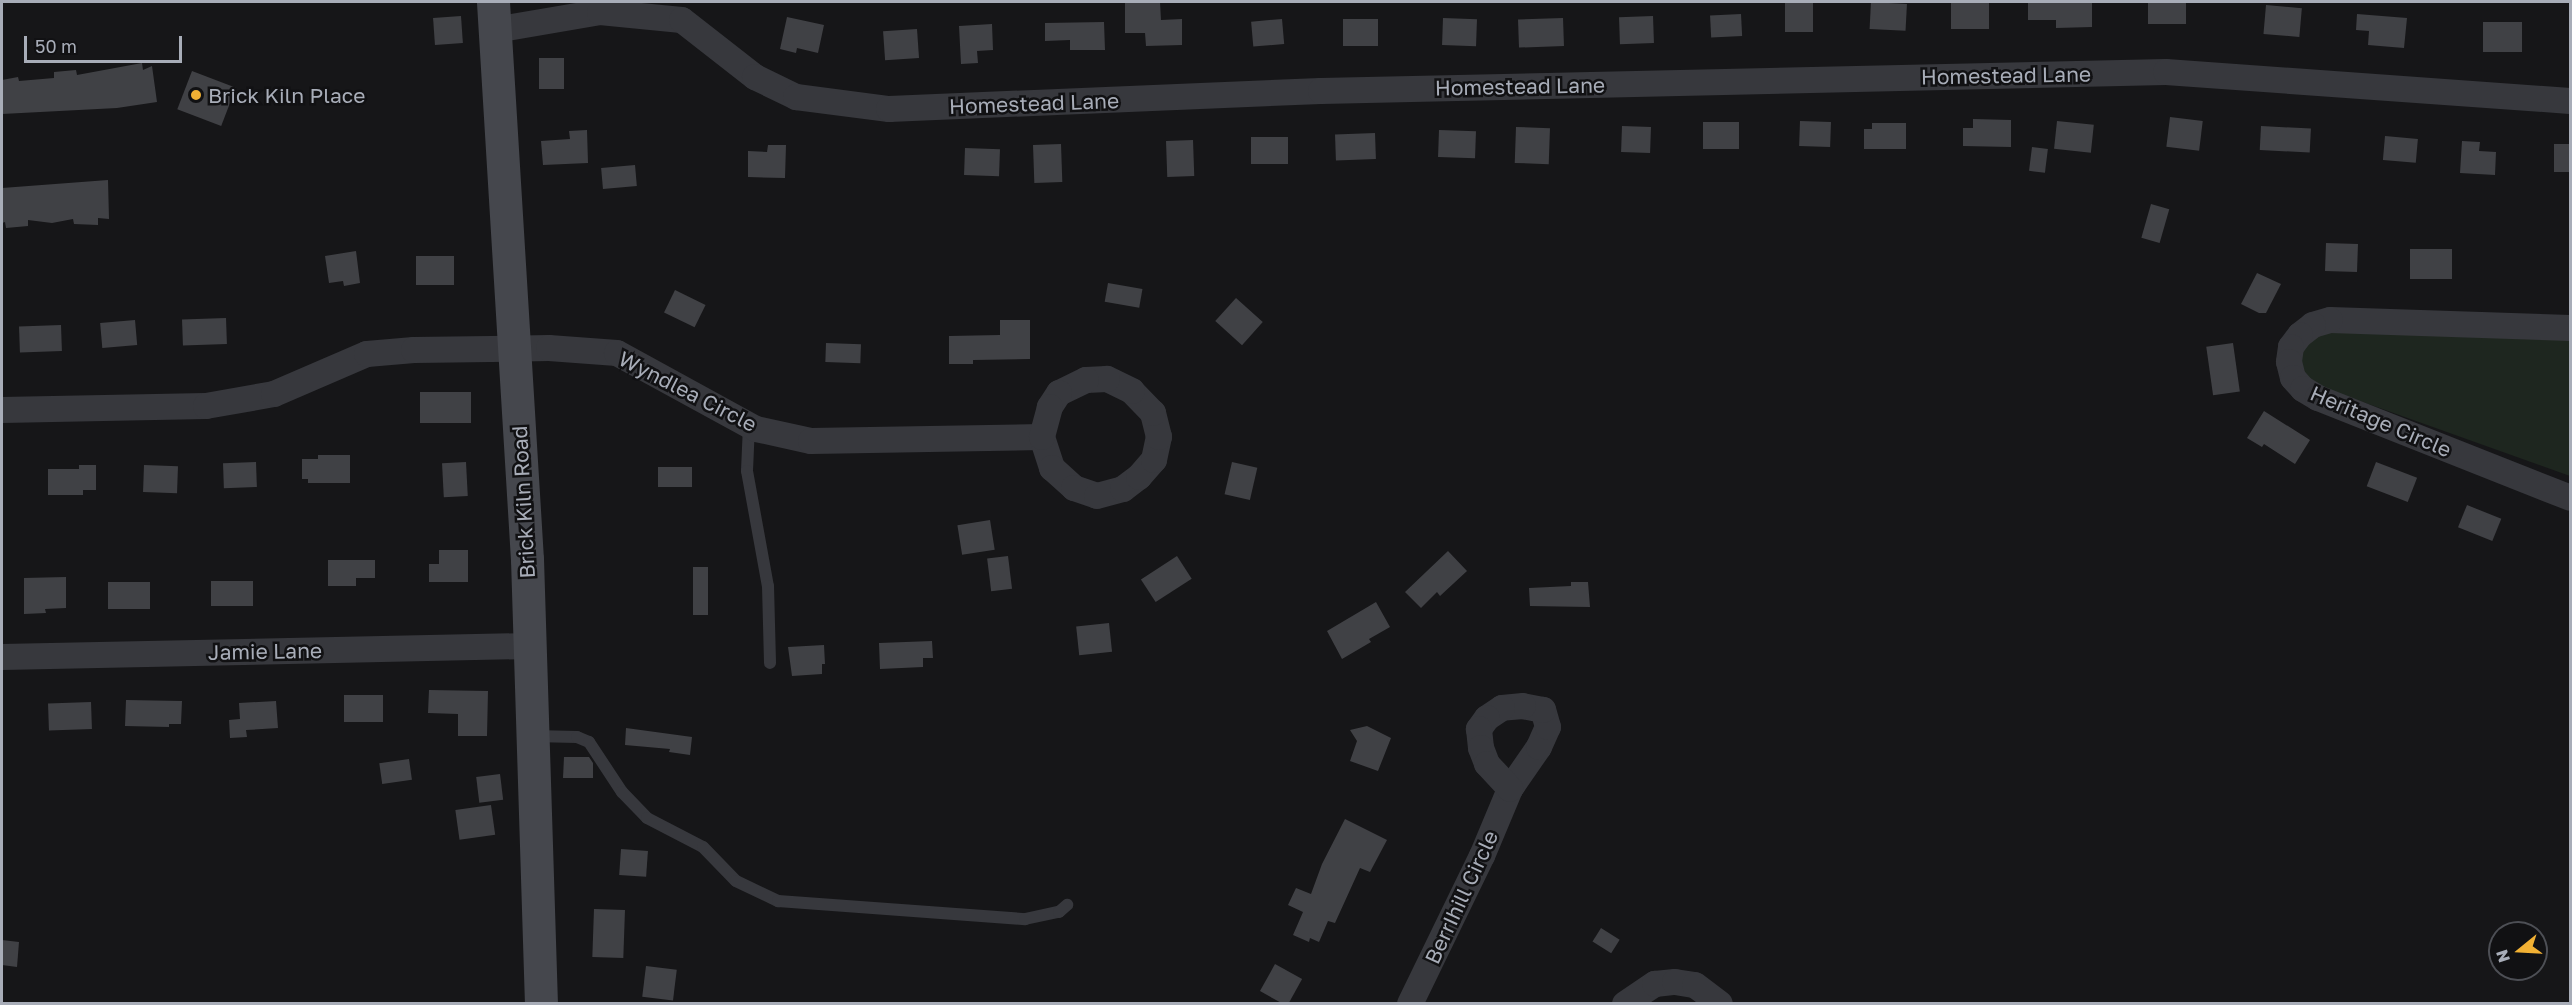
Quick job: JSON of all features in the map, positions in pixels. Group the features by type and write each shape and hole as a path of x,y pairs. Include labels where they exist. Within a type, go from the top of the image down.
{"main road":[{"name":"Brick Kiln Road","path":"494,16 530,646 541,1004"}],"street":[{"name":"Homestead Lane","path":"494,16 600,12 682,20 754,77 796,97 889,109 1321,91 2166,72 2571,101"},
{"name":"Heritage Circle","path":"2571,328 2330,320 2313,325 2300,335 2291,347 2289,362 2294,378 2303,389 2318,398 2571,498"},
{"path":"2,410 206,405 274,394 367,354 514,349"},
{"name":"Wyndlea Circle","path":"514,349 617,353 756,429 811,441 1042,437"},
{"path":"1107,379 1132,390 1153,413 1159,437 1154,460 1139,477 1123,489 1097,496 1074,488 1052,468 1042,437 1050,407 1059,393 1086,380 1107,379"},
{"name":"Jamie Lane","path":"2,657 530,646"},
{"name":"BerrIhill Circle","path":"1410,1004 1510,789"},
{"path":"1625,1004 1655,984 1676,982 1695,985 1720,1004"}],"lane":[{"path":"749,424 747,471 768,586 770,663"},
{"path":"532,736 577,737 589,742 622,792 647,818 703,847 736,881 778,901 1024,919 1059,912 1067,905"}],"shaded area":[{"path":"2336,330 2570,340 2570,476 2318,386 2303,375 2300,362 2304,347 2318,334"}],"building":[{"path":"1125,2 1160,2 1161,20 1182,19 1182,45 1146,46 1145,33 1125,33"},
{"path":"1785,2 1813,2 1813,32 1785,32"},
{"path":"1871,2 1907,4 1906,31 1870,29"},
{"path":"2028,2 2092,2 2092,27 2056,28 2056,20 2028,20"},
{"path":"2148,2 2186,2 2186,24 2148,24"},
{"path":"1951,3 1989,3 1989,29 1951,29"},
{"path":"2266,5 2302,8 2299,37 2263,34"},
{"path":"1741,14 1742,36 1711,38 1710,16"},
{"path":"2357,14 2407,18 2404,48 2368,45 2369,31 2356,30"},
{"path":"461,16 463,43 435,45 433,18"},
{"path":"1653,16 1654,43 1620,44 1619,17"},
{"path":"787,17 824,25 818,53 797,48 796,53 780,49"},
{"path":"1443,18 1477,19 1476,46 1442,45"},
{"path":"1563,18 1564,46 1519,48 1518,20"},
{"path":"1282,19 1284,44 1253,47 1251,22"},
{"path":"1343,19 1378,19 1378,46 1343,46"},
{"path":"1104,22 1105,50 1070,50 1070,40 1045,41 1045,23"},
{"path":"2483,22 2522,22 2522,52 2483,52"},
{"path":"992,24 993,50 977,51 978,63 961,64 959,26"},
{"path":"917,29 919,58 885,60 883,31"},
{"path":"539,58 564,58 564,89 539,89"},
{"path":"142,63 143,70 152,66 157,102 117,108 2,114 2,80 18,77 19,81 54,78 54,72 76,70 77,75"},
{"path":"192,71 236,88 221,126 177,109"},
{"path":"2170,117 2203,121 2199,151 2166,147"},
{"path":"1973,119 2011,120 2011,147 1963,146 1963,128 1973,128"},
{"path":"1800,121 1831,122 1830,147 1799,146"},
{"path":"2057,121 2094,125 2091,153 2054,149"},
{"path":"1703,122 1739,122 1739,149 1703,149"},
{"path":"1872,123 1906,123 1906,149 1864,149 1864,129 1872,129"},
{"path":"1622,126 1651,127 1650,153 1621,152"},
{"path":"2261,126 2311,129 2310,153 2260,150"},
{"path":"1516,127 1550,128 1549,164 1515,163"},
{"path":"587,130 588,163 543,165 541,141 570,139 569,131"},
{"path":"1439,130 1476,131 1475,158 1438,157"},
{"path":"1375,133 1376,159 1336,160 1335,134"},
{"path":"2385,136 2418,139 2416,163 2383,160"},
{"path":"1251,137 1288,137 1288,164 1251,164"},
{"path":"1193,140 1194,176 1167,177 1166,141"},
{"path":"2462,141 2480,142 2479,151 2496,152 2495,175 2460,173"},
{"path":"1061,144 1062,182 1034,183 1033,145"},
{"path":"2554,144 2570,144 2570,172 2554,172"},
{"path":"768,145 786,145 785,178 748,177 748,151 767,152"},
{"path":"2032,147 2048,149 2045,173 2029,171"},
{"path":"965,148 1000,149 999,176 964,175"},
{"path":"635,165 637,186 603,189 601,168"},
{"path":"108,180 109,219 98,218 98,225 74,224 73,219 52,223 28,220 28,226 6,228 5,222 2,223 2,188"},
{"path":"2151,204 2169,209 2160,243 2141,238"},
{"path":"2326,243 2358,244 2357,272 2325,271"},
{"path":"2410,249 2452,249 2452,279 2410,279"},
{"path":"356,251 360,283 344,286 343,281 329,283 325,256"},
{"path":"416,256 454,256 454,285 416,285"},
{"path":"2257,273 2281,284 2266,313 2259,313 2241,304"},
{"path":"1108,283 1142,289 1139,308 1105,302"},
{"path":"675,290 706,305 695,327 664,312"},
{"path":"1236,298 1263,322 1242,345 1215,321"},
{"path":"226,318 227,344 183,346 182,320"},
{"path":"135,320 137,345 102,348 100,323"},
{"path":"1000,320 1030,320 1030,359 973,360 973,364 949,364 949,336 1000,335"},
{"path":"61,325 62,351 20,352 19,326"},
{"path":"826,343 861,344 860,363 825,362"},
{"path":"2233,343 2240,392 2213,395 2206,347"},
{"path":"420,392 471,392 471,423 420,423"},
{"path":"2264,411 2310,440 2295,464 2264,444 2262,447 2247,438"},
{"path":"318,455 350,455 350,483 308,483 308,479 302,479 302,459 318,459"},
{"path":"256,462 257,487 224,488 223,463"},
{"path":"466,462 468,496 444,497 442,463"},
{"path":"1232,462 1257,468 1250,500 1225,494"},
{"path":"2376,462 2417,478 2408,502 2367,486"},
{"path":"79,465 96,465 96,490 83,490 83,495 48,495 48,469 79,469"},
{"path":"144,465 178,466 177,493 143,492"},
{"path":"658,467 692,467 692,487 658,487"},
{"path":"2467,505 2501,519 2492,541 2458,527"},
{"path":"990,520 995,550 962,555 957,525"},
{"path":"439,550 468,550 468,582 429,582 429,564 439,564"},
{"path":"1448,551 1467,571 1440,596 1437,592 1421,608 1405,592"},
{"path":"1008,556 1012,589 991,591 987,559"},
{"path":"1177,556 1192,579 1156,602 1141,579"},
{"path":"328,560 375,560 375,578 356,578 356,586 328,586"},
{"path":"693,567 708,567 708,615 693,615"},
{"path":"66,577 66,608 45,609 46,613 24,614 24,578"},
{"path":"211,581 253,581 253,606 211,606"},
{"path":"108,582 150,582 150,609 108,609"},
{"path":"1571,582 1588,582 1590,607 1530,606 1529,588 1571,586"},
{"path":"1376,602 1390,627 1369,639 1371,642 1342,659 1327,631"},
{"path":"1109,623 1112,652 1079,655 1076,626"},
{"path":"932,641 933,658 923,658 923,667 880,669 879,643"},
{"path":"824,645 825,664 822,664 822,674 792,676 788,647"},
{"path":"429,690 488,691 487,736 458,736 458,714 428,713"},
{"path":"344,695 383,695 383,722 344,722"},
{"path":"126,700 182,701 181,724 169,724 169,727 125,726"},
{"path":"276,701 278,728 246,730 247,737 230,738 229,720 240,719 239,703"},
{"path":"91,702 92,729 49,730 48,704"},
{"path":"1367,726 1391,738 1378,771 1350,761 1357,741 1350,730"},
{"path":"626,728 692,737 690,755 669,752 670,749 625,745"},
{"path":"564,757 589,757 593,763 593,778 563,778"},
{"path":"409,759 412,780 382,784 379,763"},
{"path":"500,774 503,800 479,803 476,777"},
{"path":"491,805 495,835 460,840 455,810"},
{"path":"1345,819 1387,840 1370,872 1360,868 1335,923 1328,921 1319,942 1310,938 1309,942 1293,935 1303,912 1288,905 1296,888 1311,894 1322,864"},
{"path":"621,849 648,851 646,877 619,875"},
{"path":"594,909 625,910 623,958 592,957"},
{"path":"1601,928 1620,940 1611,953 1593,942"},
{"path":"2,940 19,942 17,967 2,965"},
{"path":"1275,964 1302,979 1288,1004 1283,1004 1260,991"},
{"path":"646,966 677,970 673,1001 642,997"}],"place":[{"name":"Brick Kiln Place","path":"196,95"}]}
